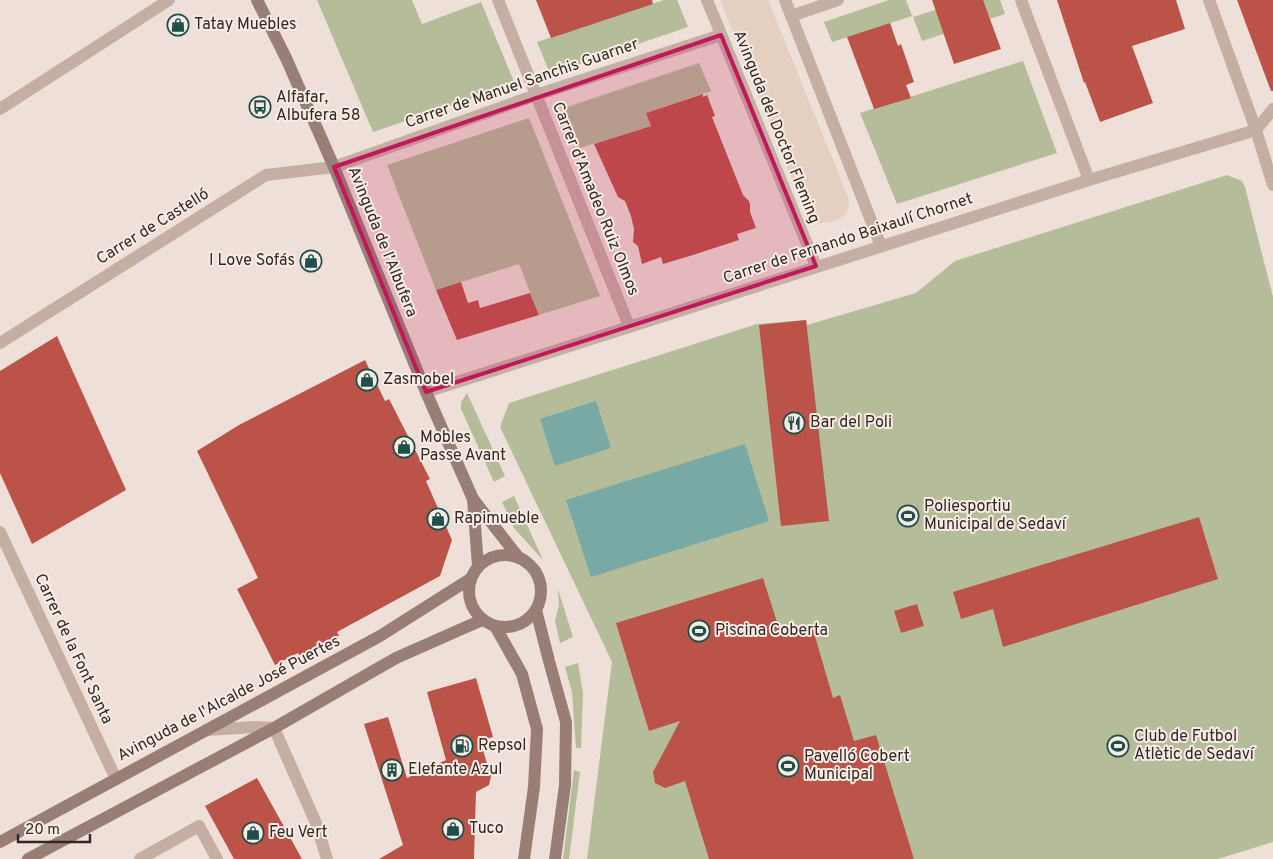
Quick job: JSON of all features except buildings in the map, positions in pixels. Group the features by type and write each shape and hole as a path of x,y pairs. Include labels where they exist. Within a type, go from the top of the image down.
{"street":[{"path":"0,109 169,0"},
{"name":"Avinguda de l'Albufera","path":"258,0 334,166 426,392 473,499 519,558"},
{"name":"Carrer d'Amadeo Ruiz Olmos","path":"498,0 629,326"},
{"name":"Avinguda del Doctor Fleming","path":"708,0 816,266"},
{"path":"785,0 882,246"},
{"path":"791,16 838,0"},
{"path":"1020,0 1089,180"},
{"path":"1209,0 1256,130 1273,185"},
{"name":"Carrer de Manuel Sanchis Guarner","path":"334,166 536,95 721,35"},
{"path":"1256,130 1273,109"},
{"name":"Carrer de Fernando Baixaulí Chornet","path":"426,392 816,266 1089,180 1256,130"},
{"name":"Carrer de Castelló","path":"0,343 266,175 334,166"},
{"name":"Avinguda de l'Albufera","path":"473,499 478,566"},
{"name":"Carrer de la Font Santa","path":"0,532 116,779"},
{"path":"508,555 519,558 530,565 537,574 541,586 536,610 528,619 518,625 507,628 495,626 482,620 474,612 468,590 470,580 478,566 487,559 498,556 508,555"},
{"name":"Avinguda de l'Alcalde José Puertes","path":"0,842 380,636 470,580"},
{"path":"536,610 566,722 565,785 555,859"},
{"path":"28,859 274,728 396,658 482,620"},
{"path":"495,626 522,674 537,729 534,787 524,859"},
{"path":"206,730 254,727 274,728"},
{"path":"274,728 316,823 327,859"},
{"path":"140,859 199,826 218,859"}],"highlighted area":[{"path":"721,35 816,266 426,392 334,167"}],"green space":[{"path":"317,0 412,0 422,24 481,2 515,84 373,132"},
{"path":"664,0 677,0 688,27 550,74 537,42"},
{"path":"889,0 906,0 912,16 832,42 824,22"},
{"path":"966,0 1000,0 1005,14 922,41 913,17"},
{"path":"1023,61 1057,153 897,204 860,113"},
{"path":"699,63 711,91 646,113 651,126 580,148 564,108"},
{"path":"529,118 600,296 539,315 519,264 436,290 387,165"},
{"name":"Poliesportiu Municipal de Sedaví","path":"1227,175 1242,181 1245,187 1273,297 1273,842 1218,859 587,859 612,662 500,427 509,403 757,324 806,320 807,325 916,293 955,261"},
{"path":"467,393 505,476 494,482 461,409 461,402"},
{"path":"514,496 543,560 514,528 502,502"},
{"path":"558,589 573,637 560,643 555,621 559,605"},
{"path":"578,663 583,693 581,748 576,748 572,692 565,667"},
{"path":"574,770 580,772 569,859 563,859"}],"shaded area":[{"path":"720,0 768,0 848,197 849,207 846,214 836,221 819,223 809,218 806,214"}],"water":[{"path":"596,401 611,448 555,466 540,419"},
{"path":"745,444 769,521 591,577 566,500"}],"place":[{"name":"Tatay Muebles","path":"178,25"},
{"name":"Alfafar, Albufera 58","path":"260,107"},
{"name":"I Love Sofás","path":"311,261"},
{"name":"Zasmobel","path":"367,380"},
{"name":"Bar del Poli","path":"794,423"},
{"name":"Mobles Passe Avant","path":"404,447"},
{"name":"Poliesportiu Municipal de Sedaví","path":"908,516"},
{"name":"Rapimueble","path":"438,519"},
{"name":"Piscina Coberta","path":"699,631"},
{"name":"Repsol","path":"462,746"},
{"name":"Club de Futbol Atlètic de Sedaví","path":"1118,746"},
{"name":"Pavelló Cobert Municipal","path":"788,766"},
{"name":"Elefante Azul","path":"392,770"},
{"name":"Tuco","path":"453,829"},
{"name":"Feu Vert","path":"253,833"}]}
